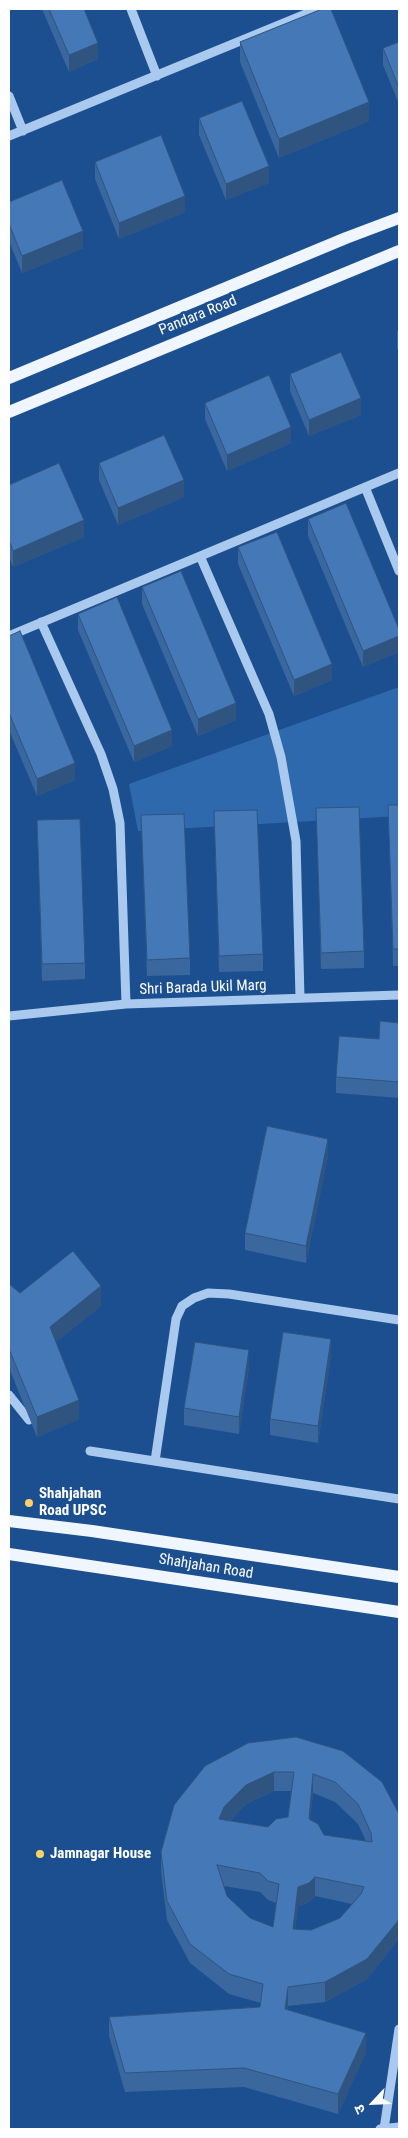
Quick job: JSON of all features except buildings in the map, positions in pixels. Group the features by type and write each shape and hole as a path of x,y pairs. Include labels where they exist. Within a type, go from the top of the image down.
{"main road":[{"name":"Pandara Road","path":"9,378 346,238 399,218"},
{"name":"Pandara Road","path":"9,412 399,251"},
{"name":"Shahjahan Road","path":"9,1521 92,1531 399,1577"},
{"name":"Shahjahan Road","path":"9,1554 399,1612"}],"street":[{"path":"131,9 157,76"},
{"path":"9,136 312,10"},
{"path":"9,96 22,131"},
{"path":"9,636 399,473"},
{"path":"366,487 399,571"},
{"path":"200,556 269,714 281,757 296,841 300,998"},
{"path":"41,622 101,754 113,789 120,823 126,1004"},
{"name":"Shri Barada Ukil Marg","path":"9,1016 126,1004 399,995"},
{"path":"155,1461 176,1319 182,1306 194,1298 208,1293 229,1294 399,1320"},
{"path":"9,1395 29,1420"},
{"path":"90,1450 399,1499"},
{"path":"399,2029 382,2129 399,2127"}],"shaded area":[{"path":"399,687 399,816 138,831 129,784"}],"place":[{"name":"Shahjahan Road UPSC","path":"29,1503"},
{"name":"Jamnagar House","path":"40,1854"}]}
